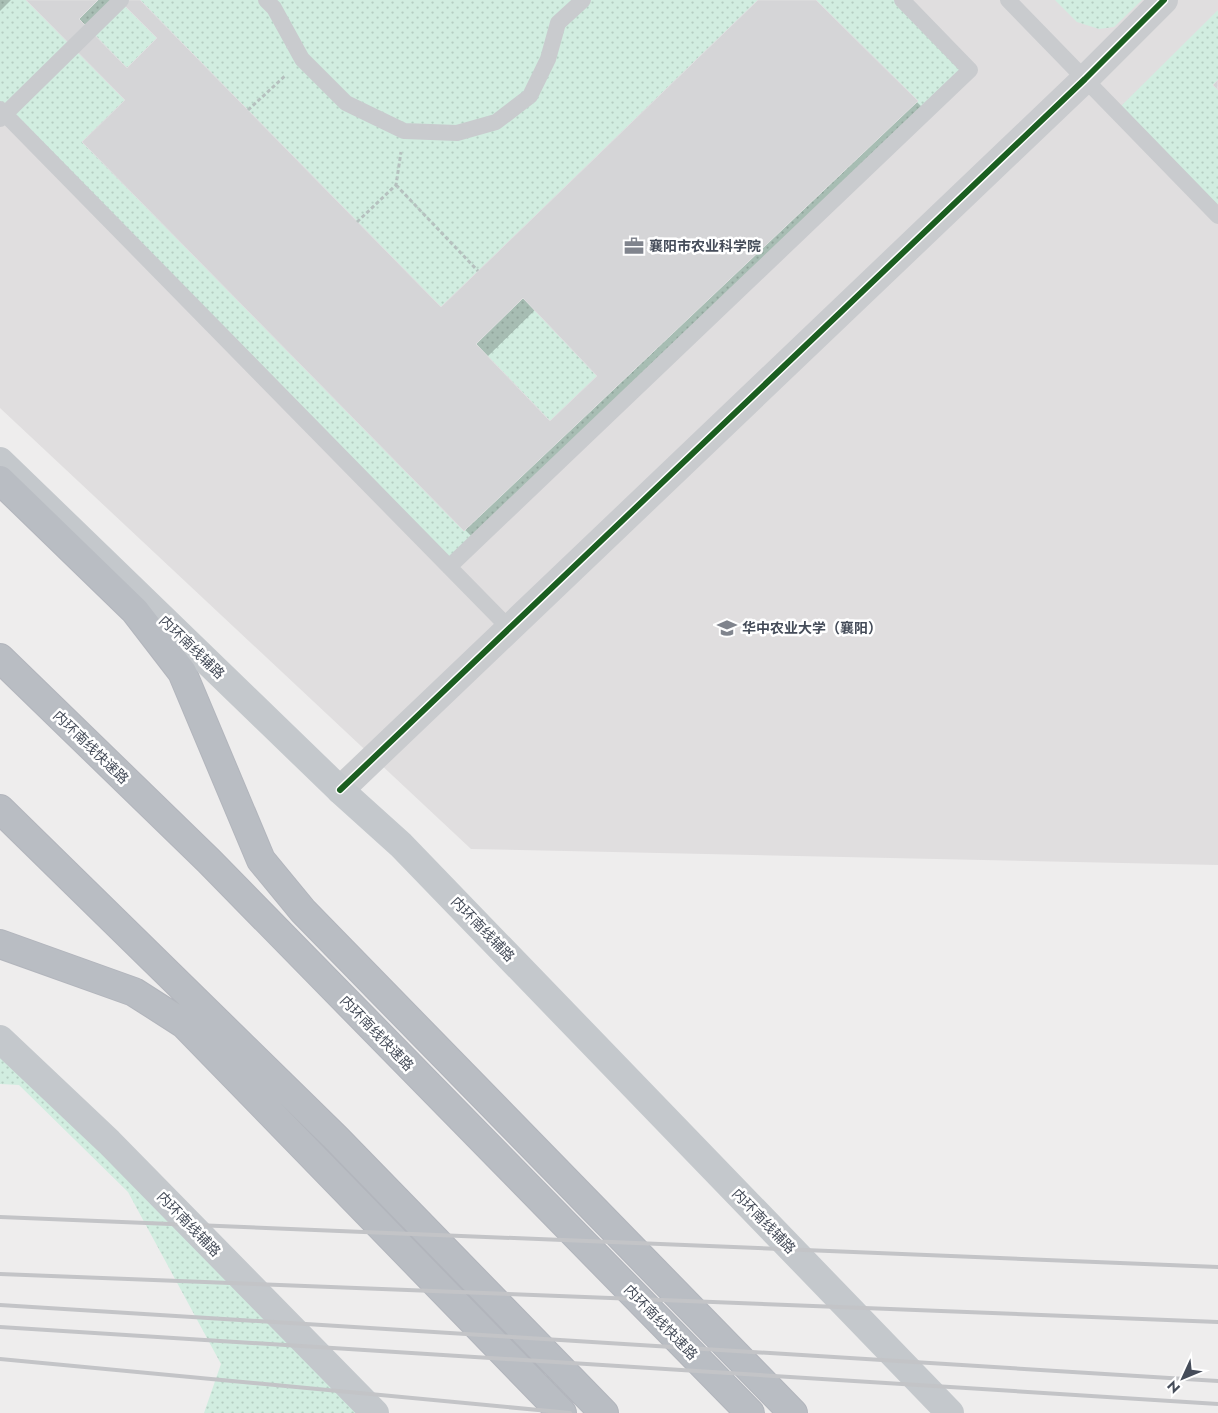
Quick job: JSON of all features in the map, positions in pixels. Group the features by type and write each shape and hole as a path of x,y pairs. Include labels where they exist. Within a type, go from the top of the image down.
{"highway":[{"path":"0,480 135,611 182,672 261,860 303,911 793,1413"},
{"name":"内环南线快速路","path":"0,658 216,868 750,1413"},
{"path":"0,809 336,1138 604,1413"},
{"path":"0,944 134,992 184,1024 562,1413"}],"main road":[{"name":"内环南线辅路","path":"0,461 340,790 401,845 950,1413"},
{"name":"内环南线辅路","path":"0,1039 109,1142 375,1413"}],"street":[{"path":"340,790 1085,79 1164,0"}],"lane":[{"path":"121,0 2,114 509,628"},
{"path":"266,0 274,8 302,59 346,103 404,132 457,133 496,122 530,96 548,59 558,23 583,0"},
{"path":"449,567 970,70 902,0"},
{"path":"1008,0 1218,216"}],"path":[{"path":"248,110 302,59"},
{"path":"357,222 396,185 404,132"},
{"path":"396,185 478,271"}],"shaded area":[{"name":"华中农业大学（襄阳）","path":"0,0 1218,0 1218,865 471,849 0,408"}],"green space":[{"path":"0,0 902,0 970,70 449,567 0,109"},
{"path":"1055,0 1142,0 1114,27 1099,29 1077,22"},
{"path":"1218,10 1218,216 1116,111"},
{"path":"0,1049 139,1183 356,1413 204,1413 221,1364 128,1192 19,1085 0,1084"}],"building":[{"name":"襄阳市农业科学院","path":"26,0 98,0 79,19 127,68 157,38 119,0 140,0 441,307 758,0 816,0 918,101 464,531 82,142 125,100","holes":["523,298 597,376 550,421 476,344"]},
{"path":"1218,80 1218,90 1213,85"}],"railway":[{"path":"0,1217 1218,1267"},
{"path":"0,1274 1218,1322"},
{"path":"0,1305 1218,1381"},
{"path":"0,1327 1218,1404"},
{"path":"0,1359 570,1413"}],"cycle path":[{"path":"340,790 1085,79 1164,0"}],"place":[{"name":"襄阳市农业科学院","path":"634,246"},
{"name":"华中农业大学（襄阳）","path":"727,628"}]}
